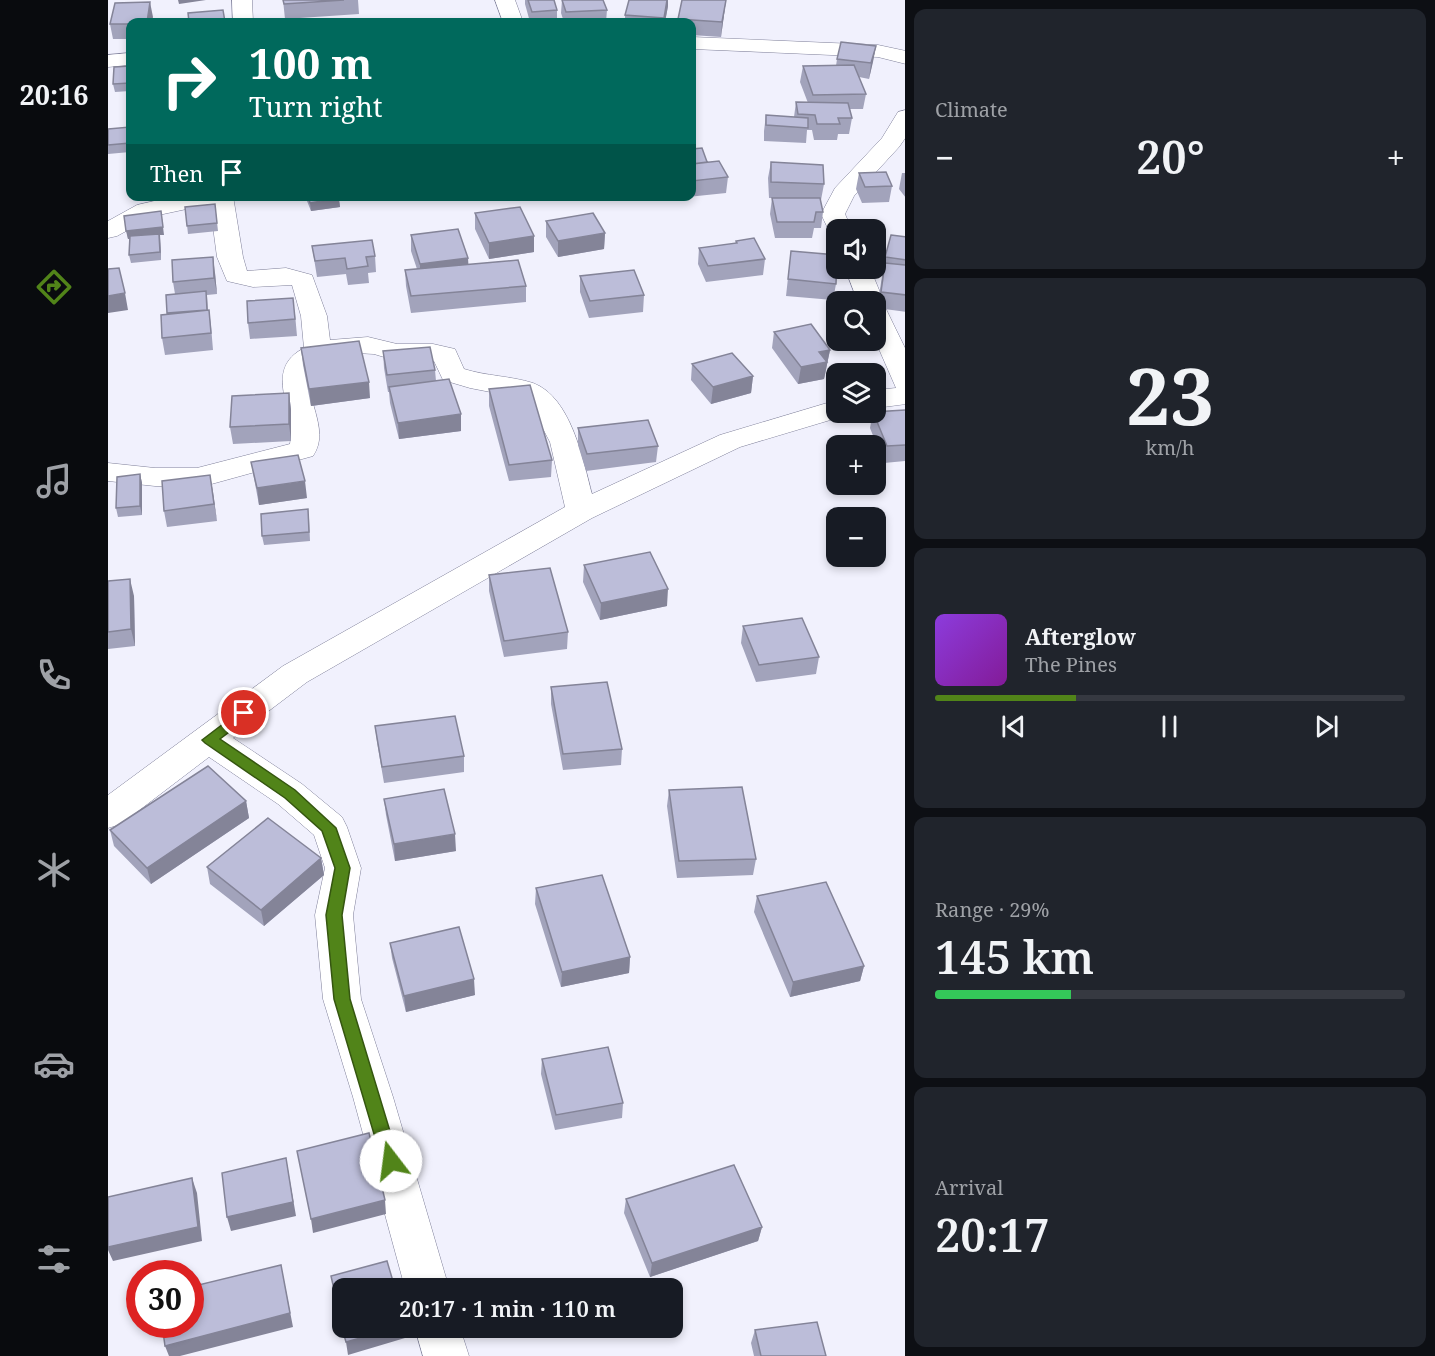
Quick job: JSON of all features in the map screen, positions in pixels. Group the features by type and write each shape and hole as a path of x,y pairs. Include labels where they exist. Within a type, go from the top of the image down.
{"street":[{"path":"242,0 243,18"},
{"path":"505,0 512,18"},
{"path":"696,43 878,51 905,58"},
{"path":"108,61 126,60"},
{"path":"835,219 833,214 843,193 891,142 905,119"},
{"path":"108,231 146,210 190,201"},
{"path":"222,201 230,257 236,276 247,281 281,276 295,276 303,280 314,316 318,351"},
{"path":"886,336 905,380"},
{"path":"108,472 155,477 197,478 303,450 307,437 296,388 296,371 300,362 318,351 355,345 376,346 392,352 437,352 445,355 453,374 470,380 525,390 544,405 564,442 581,511"},
{"path":"886,398 905,395"},
{"path":"108,814 296,674 581,511 730,441 826,412"},
{"path":"210,740 290,794 328,828 343,868 334,915 342,999 373,1097 424,1278"},
{"path":"441,1338 446,1356"}],"building":[{"path":"283,0 344,0 284,4"},
{"path":"528,0 554,0 557,10 532,12"},
{"path":"562,0 603,0 607,10 566,12"},
{"path":"629,0 667,0 664,18 625,15"},
{"path":"682,0 726,0 722,22 678,18"},
{"path":"150,2 148,18 126,18 126,24 110,24 115,3"},
{"path":"223,10 224,18 189,18 188,13"},
{"path":"841,42 876,46 871,63 837,59"},
{"path":"854,65 866,94 813,95 803,66"},
{"path":"126,66 126,83 113,84 114,67"},
{"path":"796,102 848,103 852,118 838,118 840,124 817,124 815,115 798,114"},
{"path":"766,115 808,118 808,128 766,125"},
{"path":"126,127 126,143 108,145 108,129"},
{"path":"702,148 707,162 696,163 696,149"},
{"path":"719,161 728,177 696,181 696,164"},
{"path":"771,162 823,165 824,184 771,182"},
{"path":"886,172 892,186 865,187 859,173"},
{"path":"772,198 820,198 823,212 816,212 814,222 777,222"},
{"path":"215,204 217,223 187,226 185,207"},
{"path":"520,207 534,236 489,243 475,213"},
{"path":"161,211 163,227 126,231 124,216"},
{"path":"593,213 605,233 558,241 546,221"},
{"path":"458,229 468,258 420,264 411,235"},
{"path":"159,234 160,252 129,255 130,236"},
{"path":"891,235 905,237 905,260 886,257"},
{"path":"754,238 765,259 708,266 699,248 737,243 736,241"},
{"path":"372,240 375,256 366,257 368,266 347,269 345,258 315,261 312,246"},
{"path":"791,251 826,254 826,279 836,279 836,284 788,279"},
{"path":"213,257 214,278 173,282 172,260"},
{"path":"518,260 526,286 411,296 405,270"},
{"path":"886,263 905,265 905,295 881,291 883,279 886,279"},
{"path":"119,268 125,293 108,296 108,269"},
{"path":"634,270 644,295 590,301 580,276"},
{"path":"206,291 207,310 167,313 166,295"},
{"path":"293,298 295,319 248,323 247,301"},
{"path":"209,310 211,333 162,338 161,315"},
{"path":"811,324 826,345 826,351 819,352 827,362 801,367 774,332"},
{"path":"359,341 369,382 309,389 301,348"},
{"path":"430,347 435,370 387,375 383,351"},
{"path":"732,353 753,376 713,387 692,364"},
{"path":"449,379 461,414 398,423 389,387"},
{"path":"530,385 552,460 509,465 489,389"},
{"path":"289,393 289,424 230,427 232,396"},
{"path":"905,410 905,445 887,446 886,435 882,435 878,423 886,423 886,411"},
{"path":"648,420 658,446 587,454 578,428"},
{"path":"298,455 305,481 257,488 251,462"},
{"path":"140,474 140,506 116,508 117,477"},
{"path":"210,475 214,504 164,511 162,481"},
{"path":"308,509 309,532 262,536 261,514"},
{"path":"650,552 668,589 601,603 584,565"},
{"path":"550,568 568,632 504,641 489,575"},
{"path":"130,579 131,629 108,632 108,581"},
{"path":"802,618 819,657 759,665 743,626"},
{"path":"607,682 622,749 563,754 551,687"},
{"path":"455,716 464,756 382,767 375,726"},
{"path":"208,766 246,801 147,868 110,830"},
{"path":"742,787 756,859 679,861 669,790"},
{"path":"444,789 455,834 394,844 384,799"},
{"path":"268,818 321,858 261,910 207,867"},
{"path":"602,875 630,957 562,972 536,888"},
{"path":"826,882 864,966 793,982 757,896"},
{"path":"459,927 474,979 404,996 390,943"},
{"path":"608,1047 623,1103 556,1115 542,1059"},
{"path":"369,1133 385,1200 311,1219 297,1151"},
{"path":"286,1158 293,1202 227,1217 222,1173"},
{"path":"734,1165 762,1227 652,1263 626,1199"},
{"path":"192,1178 198,1227 108,1247 108,1197"},
{"path":"387,1261 392,1278 332,1278 332,1280 331,1276"},
{"path":"281,1265 290,1313 204,1336 204,1284"},
{"path":"817,1322 826,1356 761,1356 755,1330"},
{"path":"164,1338 195,1338 165,1346"},
{"path":"345,1338 360,1338 346,1342"}],"route":[{"path":"244,713 210,740 290,794 328,828 343,868 334,915 342,999 391,1161"}]}
